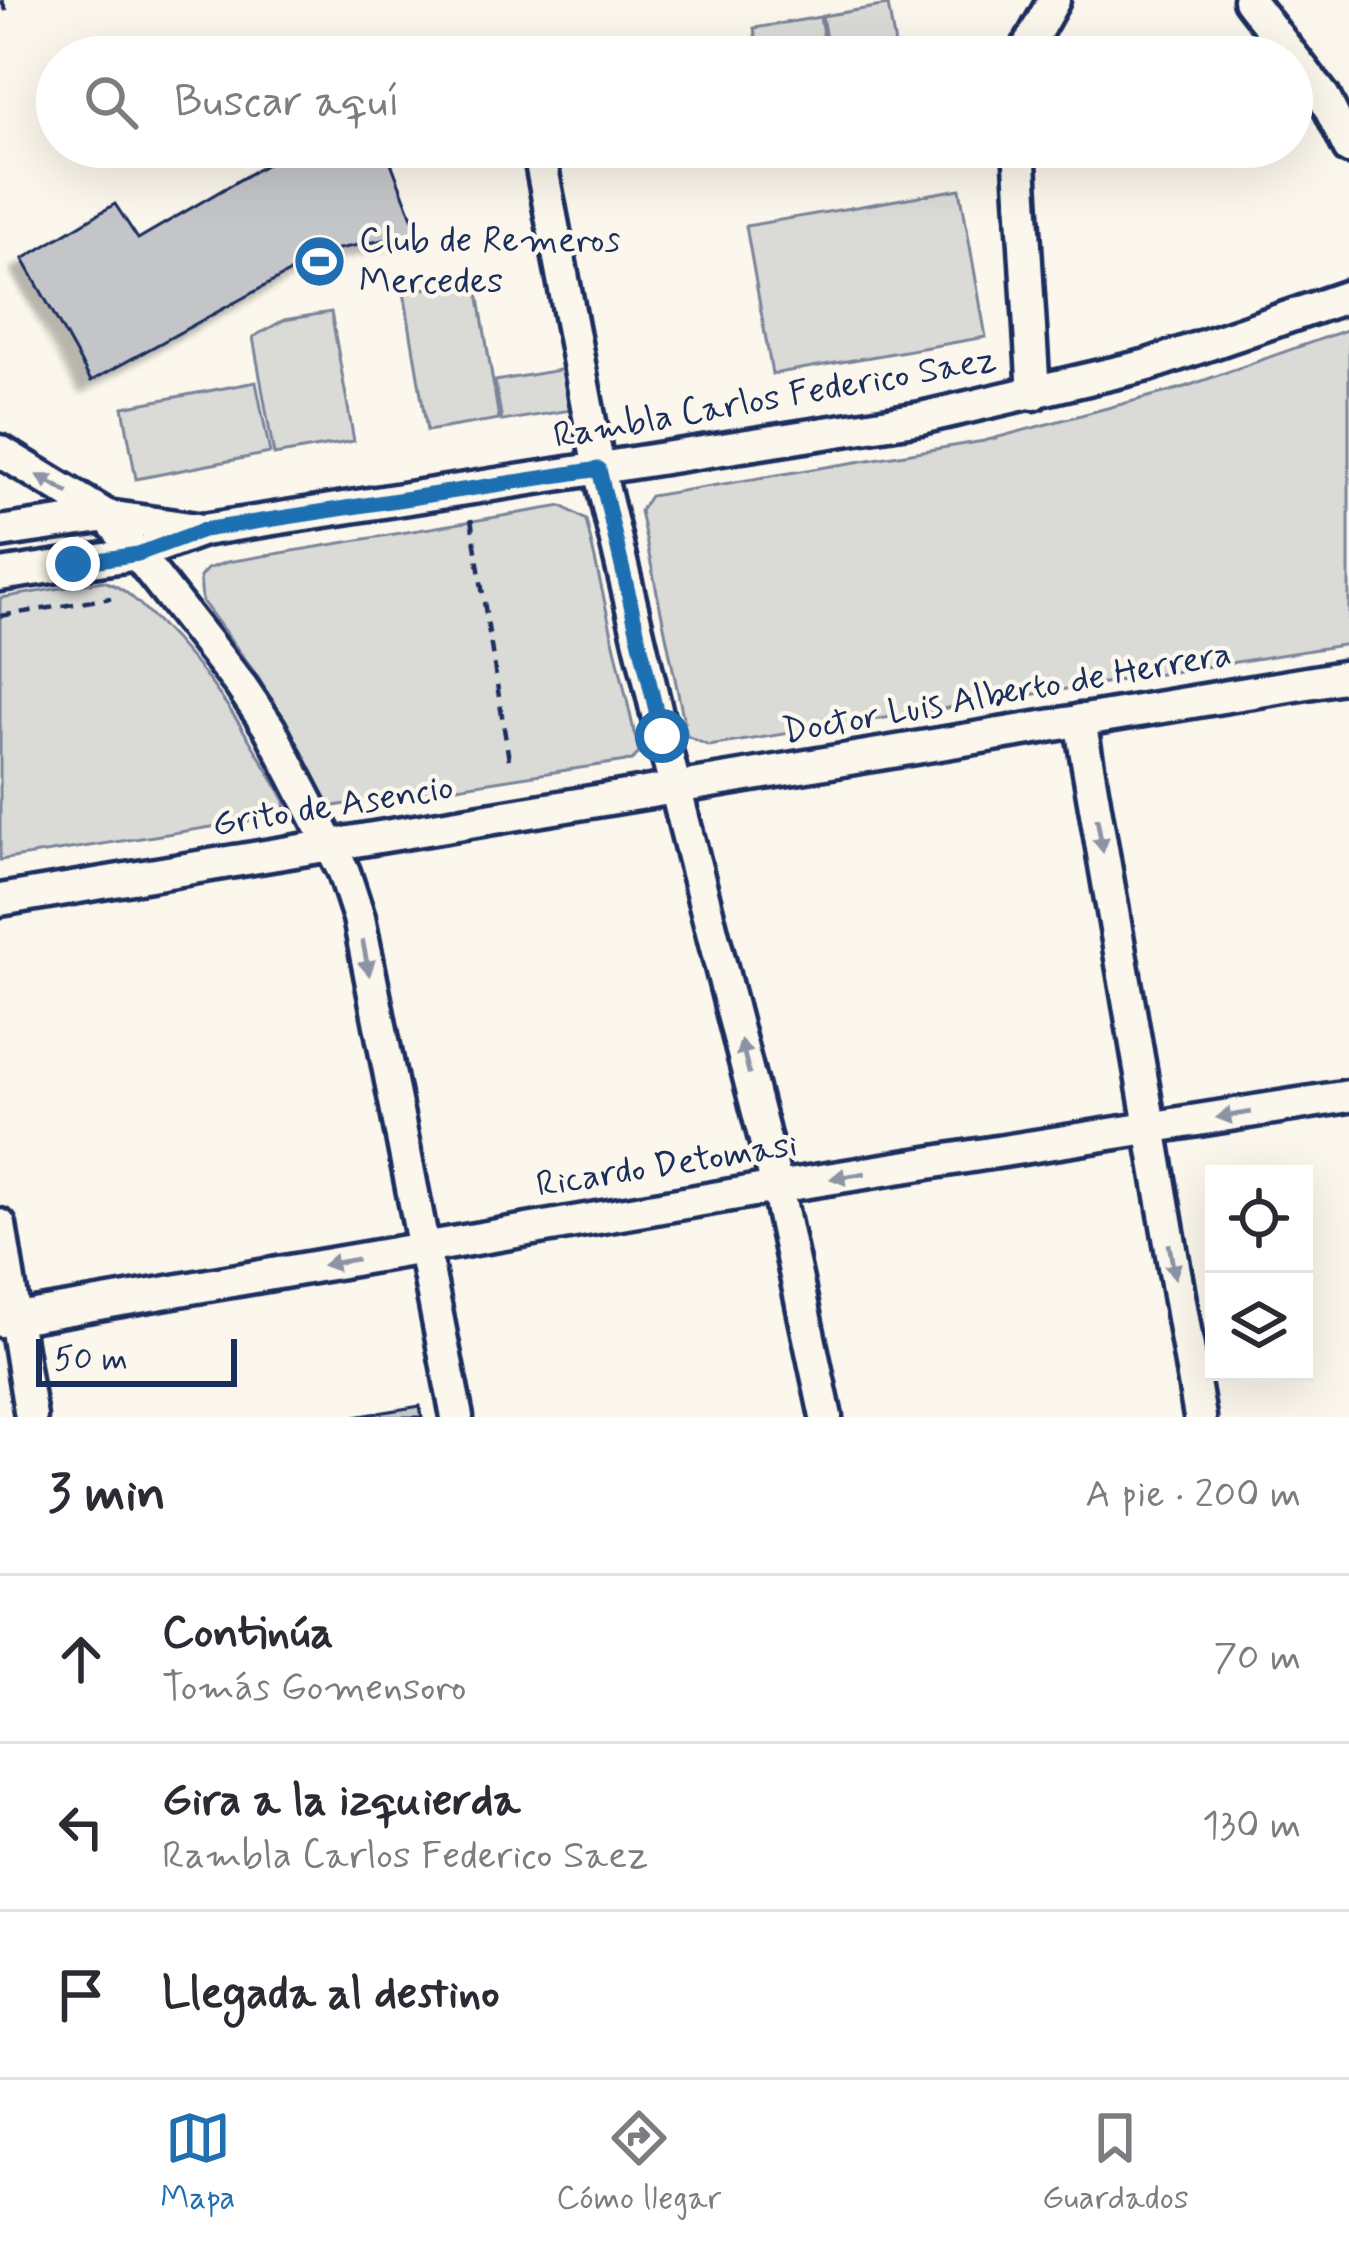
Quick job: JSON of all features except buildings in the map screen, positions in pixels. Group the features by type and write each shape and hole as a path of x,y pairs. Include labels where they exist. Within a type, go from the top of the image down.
{"street":[{"path":"1034,36 1054,0"},
{"path":"1249,0 1277,36"},
{"path":"1313,84 1349,148"},
{"path":"542,168 599,469 777,1187 826,1417"},
{"path":"1020,168 1034,394"},
{"name":"Rambla Carlos Federico Saez","path":"0,575 138,554 203,530 921,418 1034,394 1209,346 1349,296"},
{"path":"0,451 107,515 256,707 332,847 355,903 457,1417"},
{"name":"Rambla Carlos Federico Saez","path":"0,532 107,515 203,530"},
{"name":"Doctor Luis Alberto de Herrera","path":"679,790 1349,676"},
{"path":"1080,720 1200,1417"},
{"name":"Grito de Asencio","path":"0,900 679,790"},
{"name":"Ricardo Detomasi","path":"8,1320 777,1187 1349,1096"},
{"path":"0,1226 8,1320 32,1417"}],"path":[{"path":"1,0 10,18"},
{"path":"465,490 509,760"},
{"path":"0,616 112,598"}],"shaded area":[{"path":"888,5 893,36 825,36 822,16"},
{"path":"820,17 823,36 755,36 754,28"},
{"path":"960,189 986,337 772,374 746,226"},
{"path":"476,280 499,419 427,431 404,292"},
{"path":"331,312 354,441 274,455 253,337 284,320"},
{"path":"1349,329 1349,644 709,746 687,736 640,511 650,496 984,441 1182,388"},
{"path":"571,368 577,409 502,421 495,381"},
{"path":"256,382 270,453 136,479 123,407"},
{"path":"562,506 586,520 639,753 632,760 329,804 258,677 202,601 200,577 227,562"},
{"path":"103,581 137,602 194,661 257,751 286,810 282,816 0,860 0,598"}],"place":[{"name":"Club de Remeros Mercedes","path":"320,262"}],"route":[{"path":"73,564 138,554 203,530 599,469 662,736"}]}
